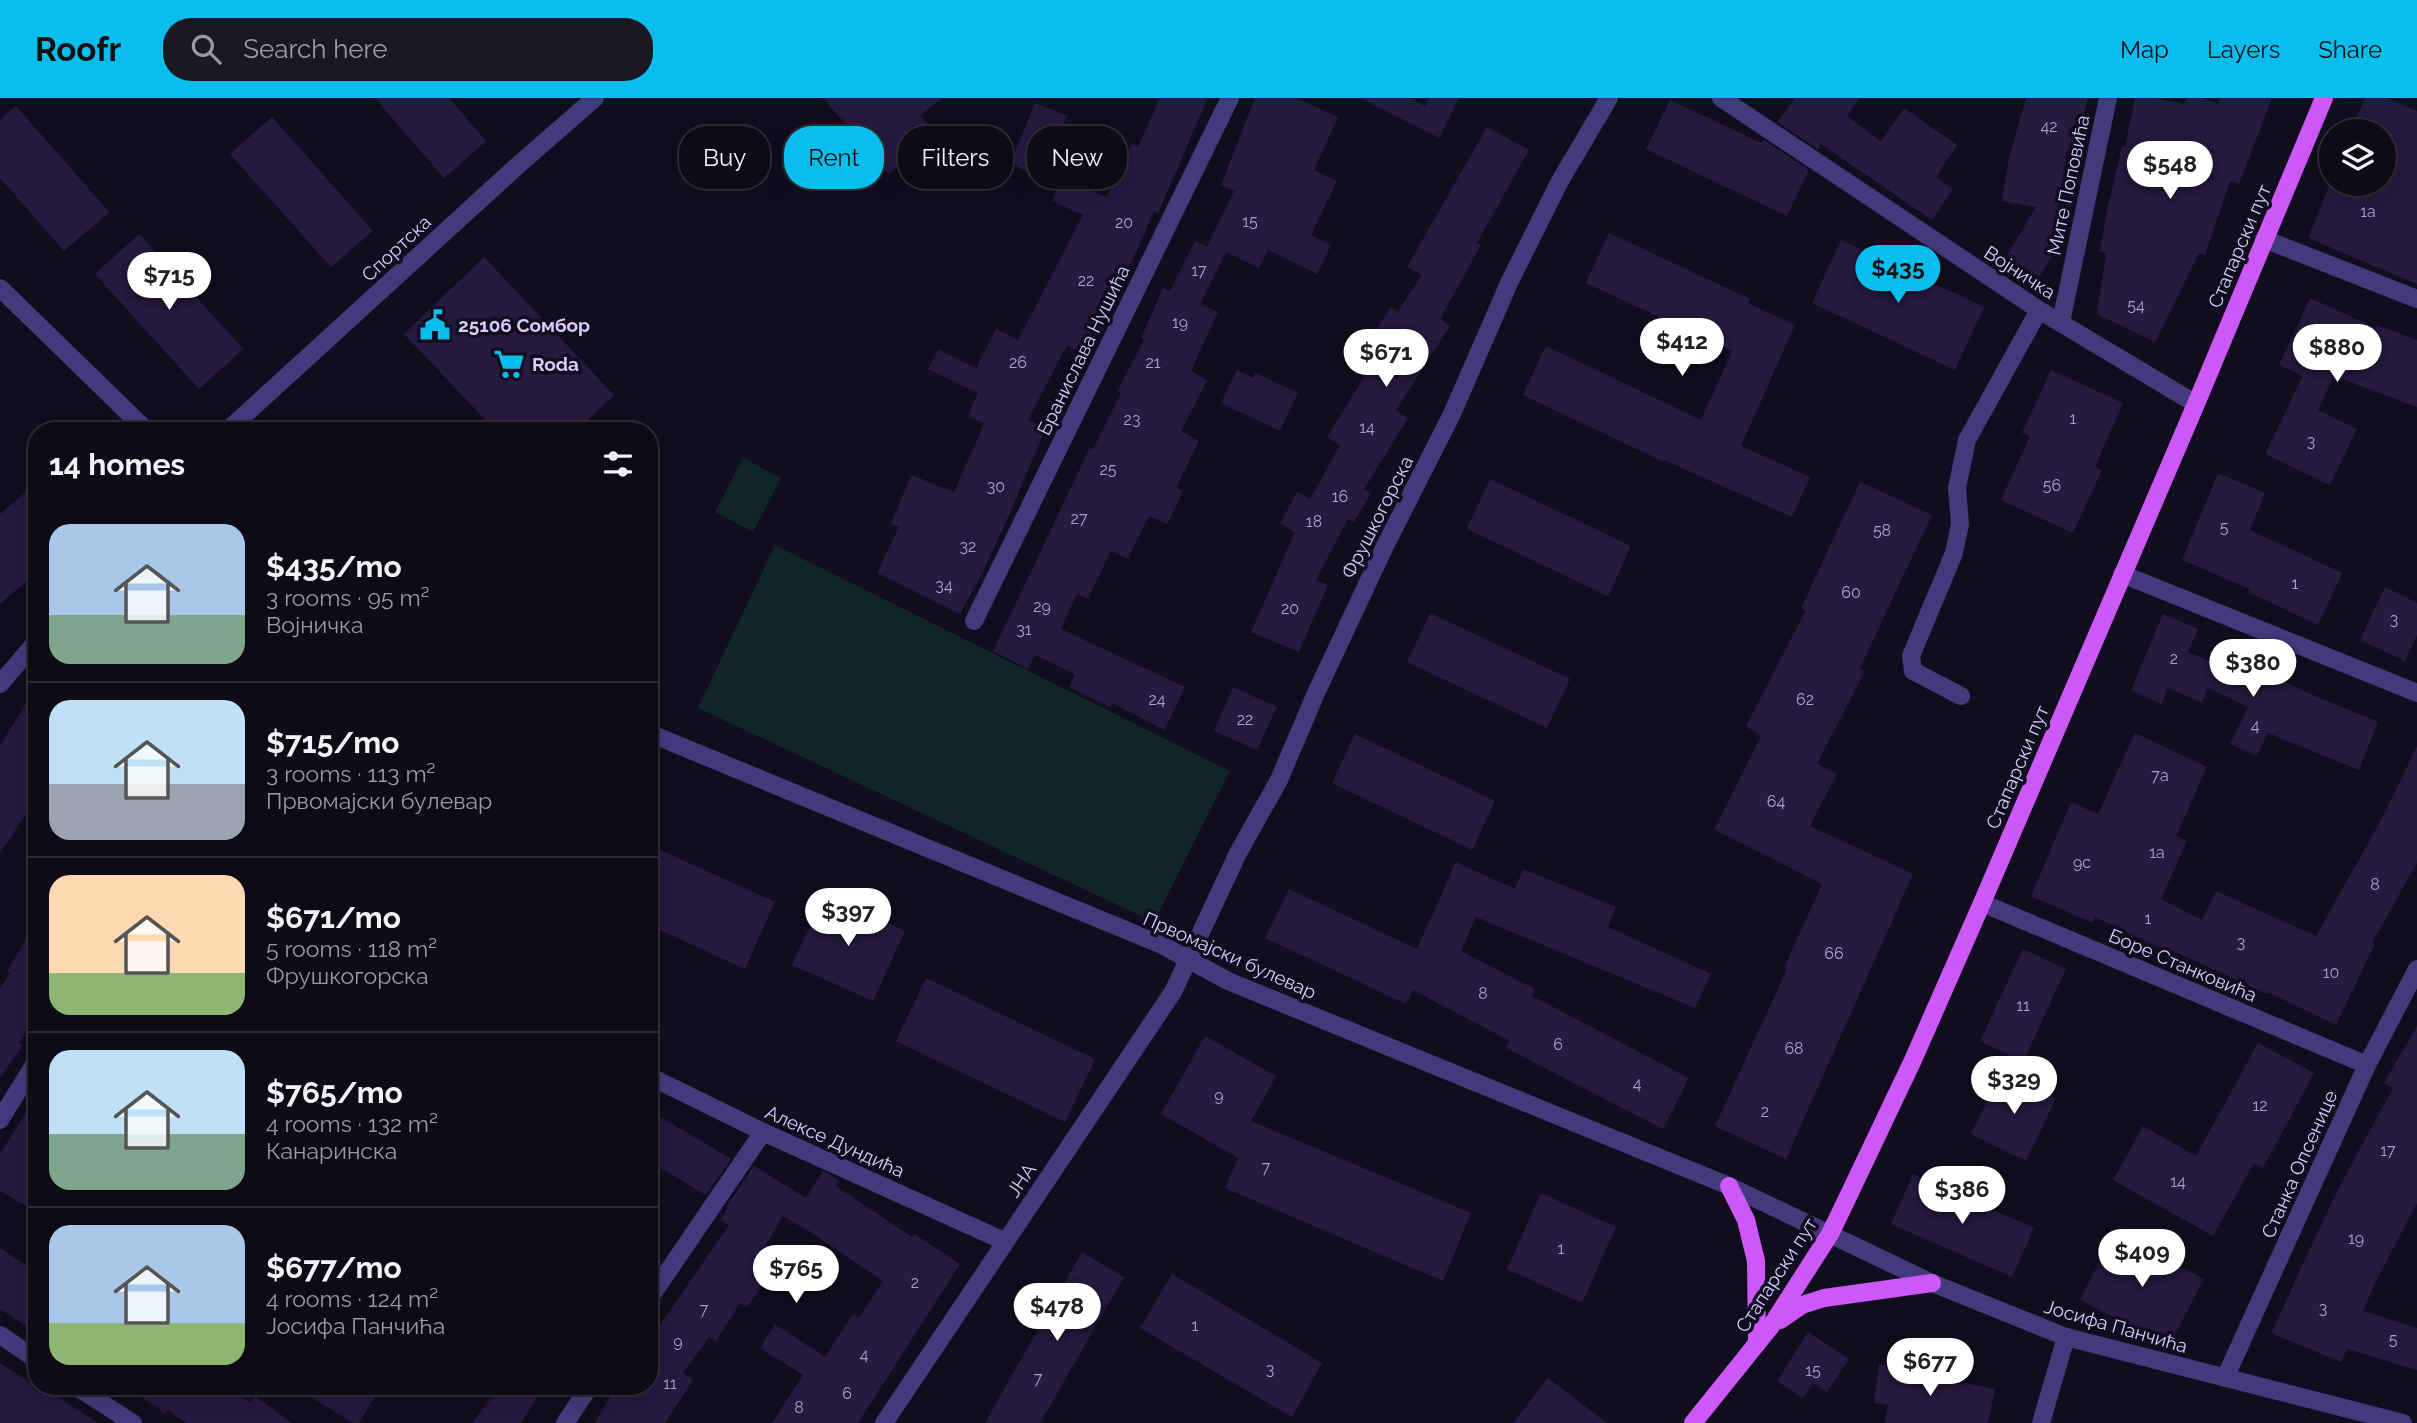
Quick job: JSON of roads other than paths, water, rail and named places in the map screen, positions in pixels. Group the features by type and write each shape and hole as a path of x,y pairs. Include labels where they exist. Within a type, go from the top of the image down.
{"main road":[{"name":"Стапарски пут","path":"1693,1423 1771,1326 1830,1234 1913,1060 2196,404 2324,98"},
{"path":"1729,1186 1746,1220 1756,1261 1757,1343"},
{"path":"1771,1326 1801,1305 1824,1298 1932,1283"}],"street":[{"name":"Спортска","path":"237,422 595,98"},
{"name":"Бранислава Нушића","path":"974,621 1230,98"},
{"name":"Фрушкогорска","path":"1189,958 1238,853 1279,780 1316,693 1385,546 1452,414 1509,283 1560,181 1609,98"},
{"name":"Војничка","path":"1721,98 2039,310 2196,404"},
{"name":"Мите Поповића","path":"2061,322 2108,98"},
{"path":"2264,239 2417,299"},
{"path":"0,288 138,422"},
{"path":"1961,696 1913,671 1911,656 1954,553 1960,524 1957,488 1967,440 2039,310"},
{"path":"2122,574 2417,693"},
{"path":"0,684 28,658"},
{"name":"Првомајски булевар","path":"658,737 1150,940 1189,958 1228,981 1729,1186 1830,1234"},
{"name":"Боре Станковића","path":"1982,903 2367,1065"},
{"name":"ЈНА","path":"884,1423 1173,992 1189,958"},
{"name":"Станка Опсенице","path":"2225,1378 2367,1065 2417,970"},
{"path":"0,1120 28,1075"},
{"name":"Алексе Дундића","path":"658,1080 763,1132 1004,1241"},
{"path":"658,1286 763,1132"},
{"name":"Јосифа Панчића","path":"1830,1234 1932,1283 2066,1337 2403,1423"},
{"path":"0,1335 28,1354"},
{"path":"2041,1423 2066,1337"},
{"path":"93,1395 133,1423"},
{"path":"565,1423 584,1395"}],"place":[{"name":"25106 Сомбор","path":"435,325"},
{"name":"Roda","path":"509,364"}]}
